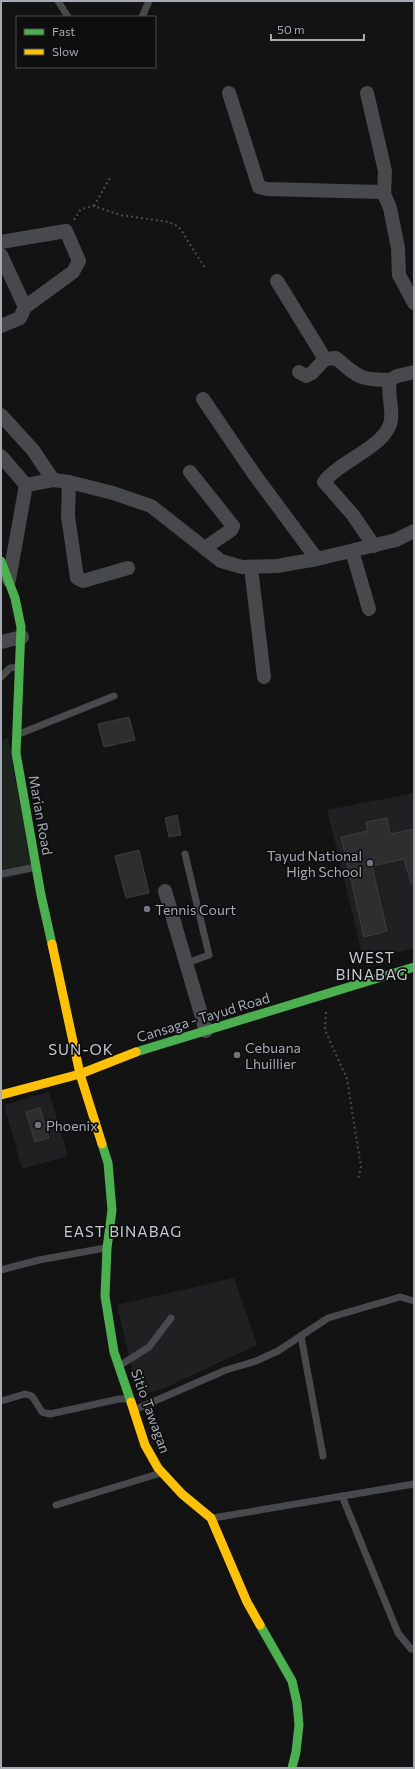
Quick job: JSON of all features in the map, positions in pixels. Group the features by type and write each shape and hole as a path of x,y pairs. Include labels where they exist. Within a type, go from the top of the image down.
{"main road":[{"name":"Marian Road","path":"1,561 22,618 16,753 36,867 80,1074"},
{"name":"Cansaga - Tayud Road","path":"1,1095 80,1074 135,1052 414,967"},
{"name":"Sitio Tawagan","path":"80,1074 108,1162 112,1210 107,1248 105,1296 114,1352 131,1399 145,1445 161,1473 211,1518 247,1602 292,1681 297,1703 299,1725 296,1752 292,1768"}],"street":[{"path":"229,93 259,187 267,189 381,192 384,194"},
{"path":"367,93 386,171 384,194 390,208 398,248 399,275 414,302"},
{"path":"1,242 66,231 78,261 73,272 25,307 20,318 1,326"},
{"path":"1,254 25,307"},
{"path":"278,281 325,359"},
{"path":"299,372 306,376 312,373 325,359 336,358 354,374 367,380 390,380 397,376 414,372"},
{"path":"374,546 353,515 324,482 330,473 361,454 379,440 387,430 391,421 388,388 390,380"},
{"path":"203,399 254,474 317,560"},
{"path":"1,416 33,450 54,480"},
{"path":"1,456 26,485"},
{"path":"190,472 233,526 231,530 205,548"},
{"path":"26,485 54,480 69,482 113,493 151,506 221,561 242,567 251,568 277,566 317,560 396,540 414,531"},
{"path":"69,482 68,516 77,578 83,581 128,568"},
{"path":"9,580 26,485"},
{"path":"352,551 369,609"},
{"path":"251,568 264,677"},
{"path":"1,642 22,637"},
{"path":"165,891 206,1031"}],"lane":[{"path":"58,1 67,16"},
{"path":"142,16 149,1"},
{"path":"1,677 10,668 21,667"},
{"path":"17,735 114,696"},
{"path":"185,854 209,955 186,963"},
{"path":"1,874 36,867"},
{"path":"1,1270 39,1260 107,1248"},
{"path":"134,1410 226,1370 256,1361 278,1351 328,1318 400,1297 414,1301"},
{"path":"119,1366 149,1347 171,1318"},
{"path":"301,1336 323,1456"},
{"path":"1,1401 25,1394 32,1396 42,1412 50,1414 119,1399 131,1399"},
{"path":"56,1505 161,1473"},
{"path":"211,1518 414,1484"},
{"path":"342,1496 398,1633 412,1649 414,1649"}],"path":[{"path":"94,206 110,178"},
{"path":"66,231 82,209 94,206 120,215 170,222 179,227 205,268"},
{"path":"328,993 325,1030 347,1079 361,1167 358,1179"}],"shaded area":[{"path":"8,738 32,872 1,880 1,741"},
{"name":"Tayud National High School","path":"414,793 414,948 364,961 327,810"},
{"path":"49,1092 68,1156 22,1169 4,1105"},
{"path":"234,1278 257,1345 162,1389 143,1394 133,1373 117,1305"}],"building":[{"path":"129,717 135,740 104,747 98,724"},
{"path":"177,815 181,835 169,837 165,818"},
{"path":"387,818 390,834 414,829 414,883 411,883 404,859 372,866 387,931 364,937 341,837 368,831 366,822"},
{"path":"139,850 149,893 126,898 115,856"},
{"name":"Phoenix","path":"40,1108 49,1138 35,1142 26,1112"}],"traffic: fast":[{"path":"1,561 15,598 21,627 16,753 41,895 52,944"},
{"path":"136,1052 414,967"},
{"path":"102,1144 108,1163 112,1210 107,1248 105,1296 114,1352 131,1402"},
{"path":"260,1625 292,1681 297,1703 299,1725 296,1752 292,1768"}],"traffic: slow":[{"path":"52,944 80,1074 102,1144"},
{"path":"1,1095 80,1074 136,1052"},
{"path":"131,1402 145,1445 158,1468 182,1494 211,1518 247,1602 260,1625"}],"place":[{"name":"Tayud National High School","path":"370,863"},
{"name":"Tennis Court","path":"147,909"},
{"name":"Cebuana Lhuillier","path":"237,1055"},
{"name":"Phoenix","path":"38,1125"}],"district":[{"name":"WEST BINABAG","path":"372,966"},
{"name":"SUN-OK","path":"81,1049"},
{"name":"EAST BINABAG","path":"123,1231"}]}
